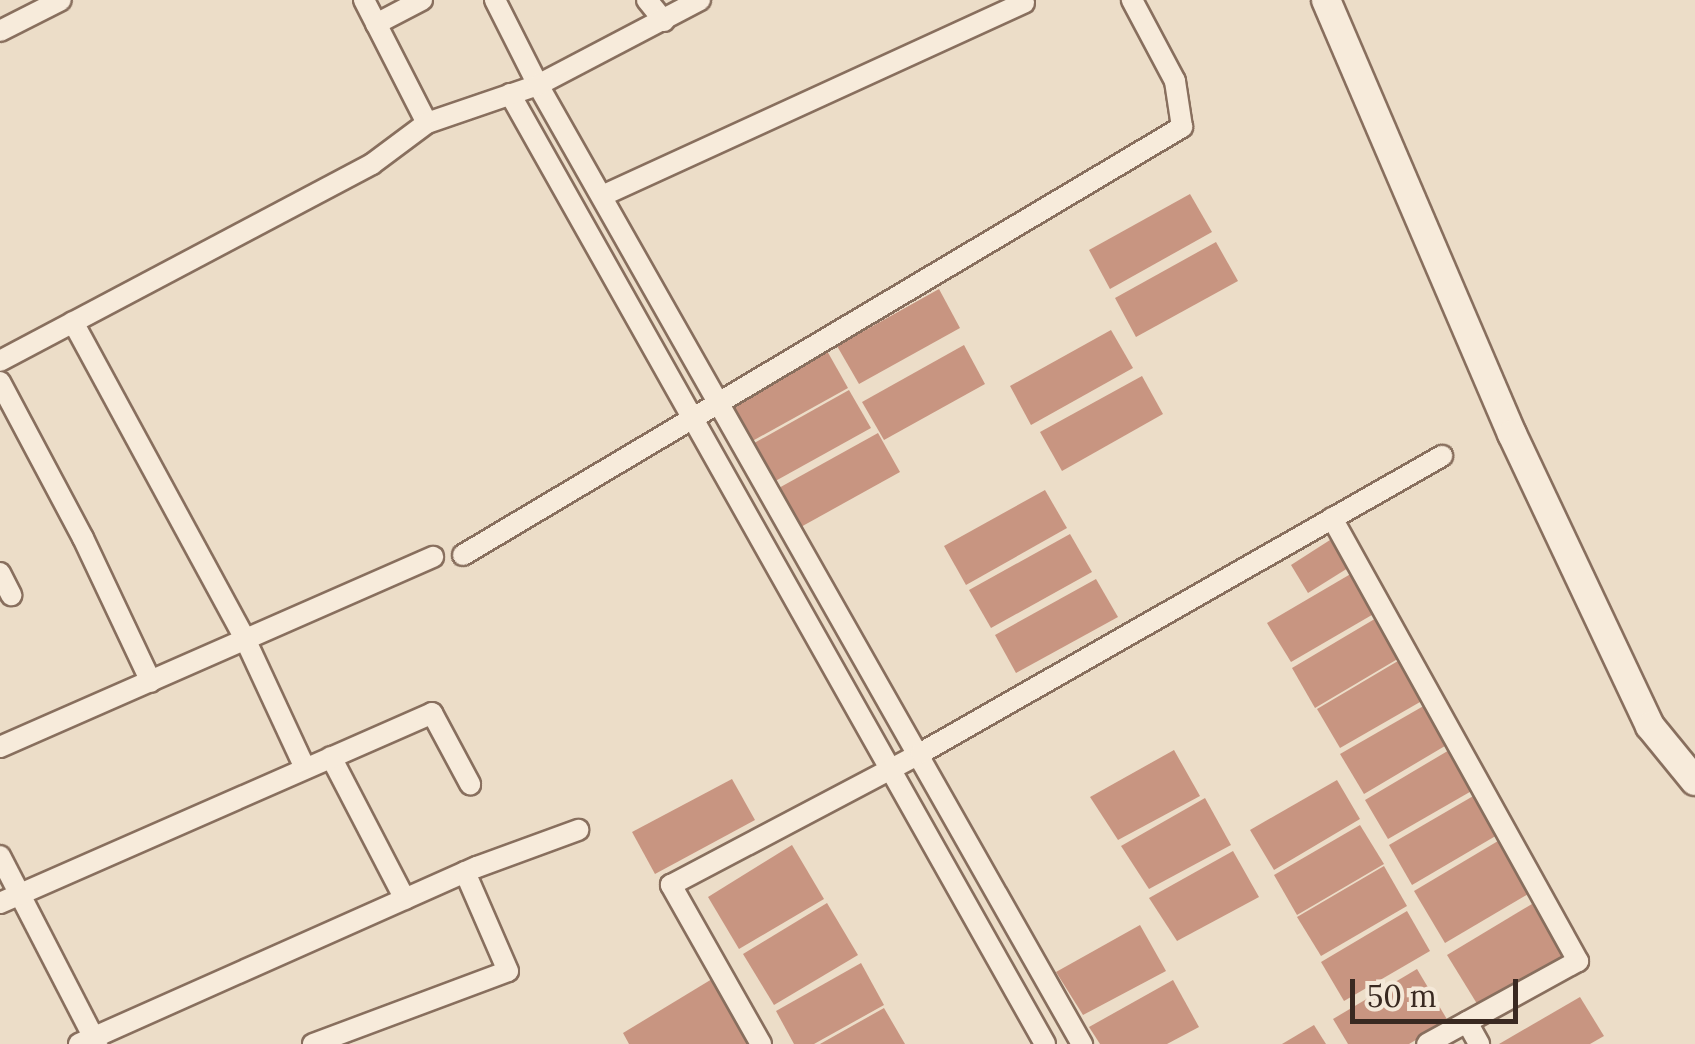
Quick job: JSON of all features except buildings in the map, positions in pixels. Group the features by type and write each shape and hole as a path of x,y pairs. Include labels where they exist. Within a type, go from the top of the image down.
{"street":[{"path":"0,31 61,0"},
{"path":"364,0 427,124"},
{"path":"376,24 422,0"},
{"path":"495,0 538,85 604,195 1082,1044"},
{"path":"647,0 664,21"},
{"path":"0,361 372,164 427,124 538,85 700,0"},
{"path":"463,555 1182,127 1175,81 1132,0"},
{"path":"1326,0 1512,434 1650,726 1695,781"},
{"path":"604,195 1024,3"},
{"path":"510,94 1045,1044"},
{"path":"74,322 246,641 305,768"},
{"path":"0,382 83,538 150,682"},
{"path":"761,1044 671,885 920,753 1442,456"},
{"path":"1332,518 1578,961 1427,1044"},
{"path":"0,747 433,557"},
{"path":"0,573 11,595"},
{"path":"0,903 432,713 470,784"},
{"path":"331,757 405,899"},
{"path":"0,856 90,1042 465,872 578,830"},
{"path":"312,1044 508,972 465,872"},
{"path":"1467,1022 1479,1044"}]}
